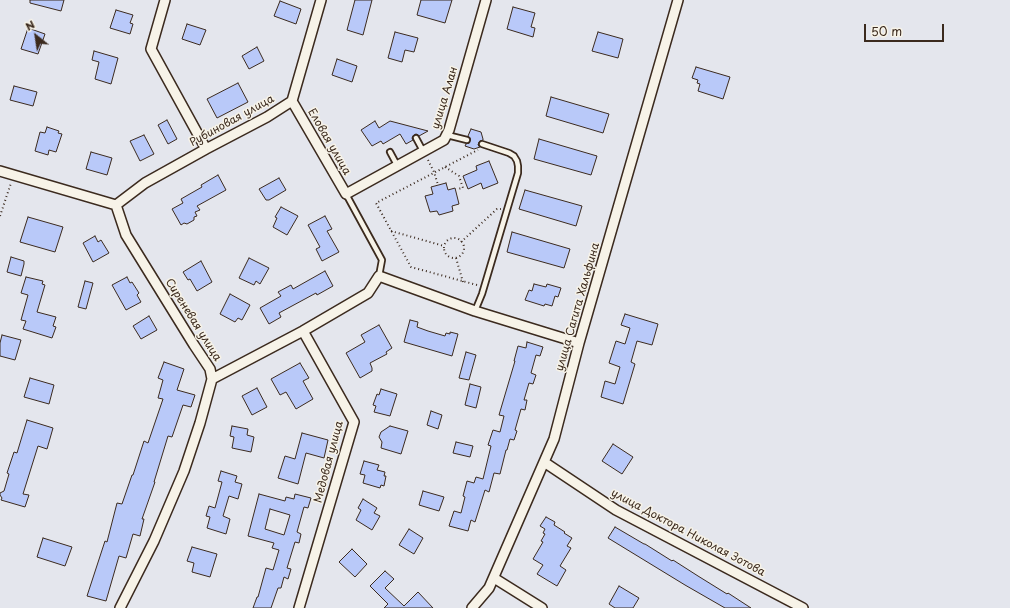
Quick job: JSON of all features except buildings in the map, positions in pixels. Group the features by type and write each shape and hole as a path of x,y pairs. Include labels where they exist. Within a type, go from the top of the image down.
{"street":[{"path":"165,0 151,49 206,149"},
{"name":"Рубиновая улица","path":"116,205 145,183 267,117 292,101 321,0"},
{"name":"улица Алан","path":"346,194 444,140 449,130 486,0"},
{"name":"улица Сагита Хальфина","path":"472,608 489,588 494,578 554,439 579,343 678,0"},
{"name":"Еловая улица","path":"292,101 346,194"},
{"path":"0,170 116,205"},
{"name":"Сиреневая улица","path":"116,205 126,235 210,369 212,379 200,423 184,471 154,540 120,608"},
{"path":"212,379 304,331 368,293 379,276 475,311 579,343"},
{"name":"Медовая улица","path":"299,608 354,422 304,331"},
{"name":"улица Доктора Николая Зотова","path":"544,462 616,510 804,608"},
{"path":"494,578 542,608"}],"lane":[{"path":"447,135 467,140"},
{"path":"416,138 423,151"},
{"path":"475,311 484,287 518,173 517,161 514,156 482,144"},
{"path":"390,152 397,165"},
{"path":"346,194 382,260 379,276"}],"path":[{"path":"484,287 411,267 376,203 434,172 488,146"},
{"path":"423,151 434,172 438,185"},
{"path":"444,167 459,176 463,188 457,189"},
{"path":"0,216 14,174"},
{"path":"461,242 497,209 506,211"},
{"path":"391,231 444,246"},
{"path":"457,239 461,242 464,250 461,255 456,258 452,258 446,255 444,246 448,240 457,239"},
{"path":"456,258 463,282"}]}
